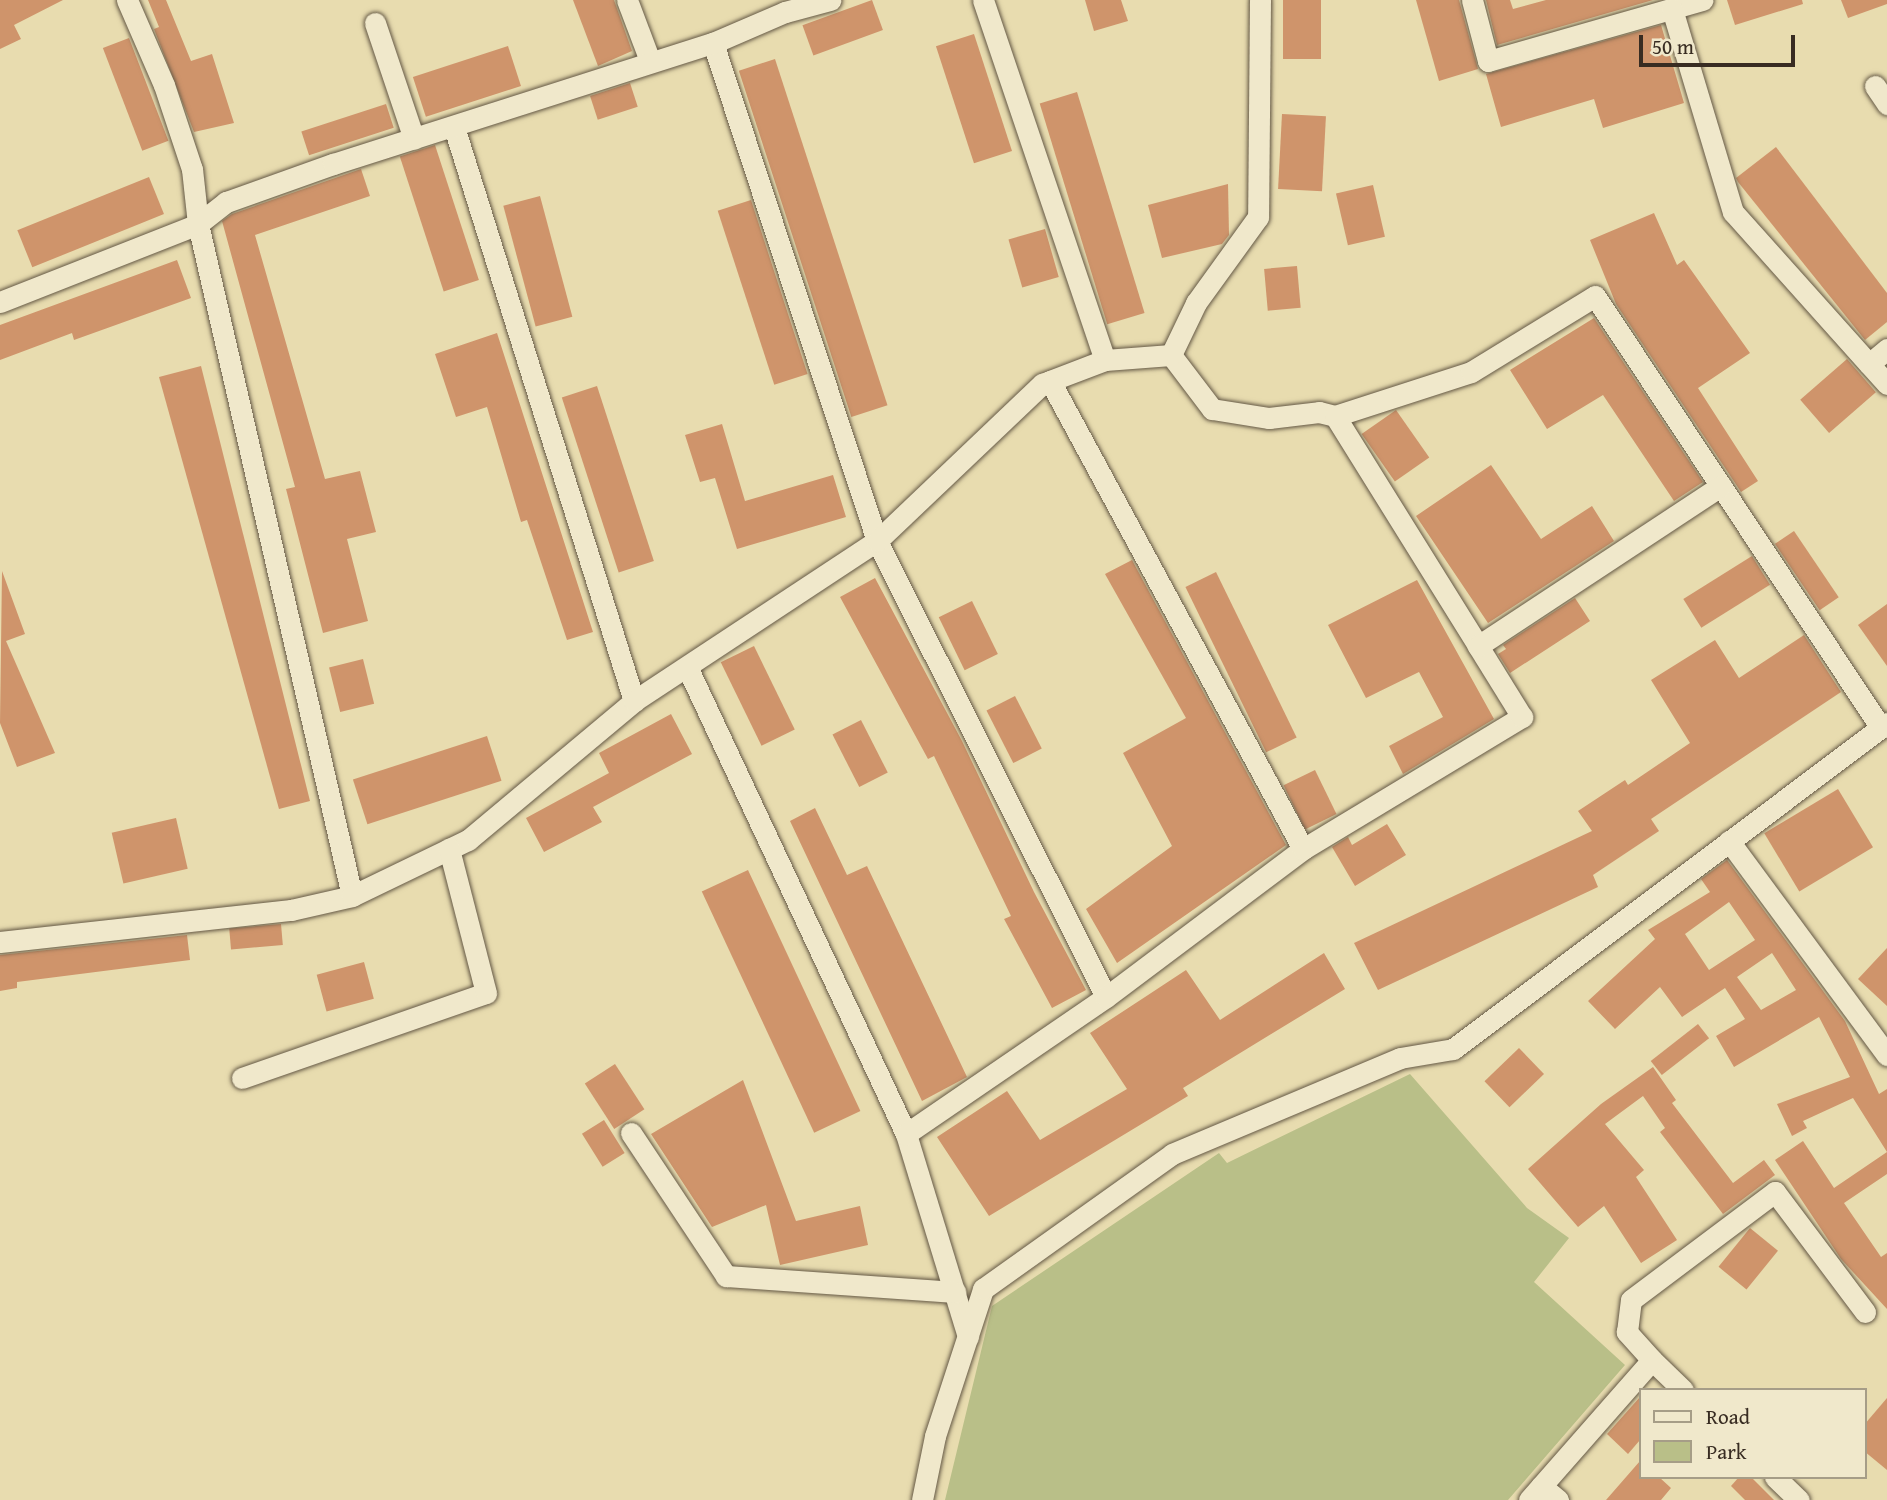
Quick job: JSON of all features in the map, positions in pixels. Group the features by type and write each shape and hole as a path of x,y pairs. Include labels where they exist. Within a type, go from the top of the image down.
{"street":[{"path":"127,0 192,169 198,224 352,896"},
{"path":"627,0 650,61"},
{"path":"0,302 198,224 226,202 650,61 713,43 783,6 830,0"},
{"path":"983,0 1105,360"},
{"path":"1171,355 1196,303 1258,216 1260,0"},
{"path":"1472,0 1488,61 1702,0"},
{"path":"1672,9 1733,212 1887,384"},
{"path":"375,23 414,139"},
{"path":"713,43 877,541 1106,997"},
{"path":"1875,86 1887,104"},
{"path":"454,127 634,701"},
{"path":"922,1500 935,1436 983,1289 1172,1154 1400,1058 1452,1049 1884,726 1595,296 1471,372 1335,416 1319,412 1269,418 1212,409 1171,355"},
{"path":"1868,364 1887,349"},
{"path":"0,942 291,909 352,896 468,840 634,701 688,669 877,541 1050,381 1105,360 1171,355"},
{"path":"1050,381 1303,849"},
{"path":"906,1133 1106,997 1303,849 1522,717 1335,416"},
{"path":"1478,646 1721,486"},
{"path":"688,669 906,1133 968,1337"},
{"path":"1729,841 1887,1055"},
{"path":"242,1077 486,993 449,849"},
{"path":"631,1133 726,1276 955,1292"},
{"path":"1681,1388 1651,1360 1627,1332 1631,1300 1775,1192 1865,1312"},
{"path":"1558,1500 1535,1493 1651,1360"},
{"path":"1777,1479 1799,1500"}],"green space":[{"path":"1410,1074 1527,1208 1569,1238 1534,1282 1625,1365 1508,1500 945,1500 992,1306 1219,1153 1227,1163"}],"building":[{"path":"0,0 63,0 14,25 21,39 0,49"},
{"path":"148,0 166,0 191,61 212,54 234,123 194,132 154,29 159,27"},
{"path":"573,0 614,0 632,51 598,66"},
{"path":"872,0 883,30 813,55 802,25"},
{"path":"1085,0 1121,0 1128,21 1094,31"},
{"path":"1283,0 1321,0 1321,59 1283,59"},
{"path":"1416,0 1459,0 1478,69 1439,81"},
{"path":"1486,0 1510,0 1513,9 1546,0 1653,0 1497,45"},
{"path":"1727,0 1802,0 1803,4 1735,25"},
{"path":"1841,0 1887,0 1887,4 1848,18"},
{"path":"1661,25 1684,103 1603,128 1594,99 1501,127 1486,74"},
{"path":"974,34 1012,151 974,163 936,46"},
{"path":"129,38 168,141 142,151 103,48"},
{"path":"508,46 521,86 426,117 413,77"},
{"path":"775,59 887,405 851,417 739,71"},
{"path":"630,83 638,107 598,120 590,96"},
{"path":"1077,92 1145,313 1107,324 1040,103"},
{"path":"386,104 394,128 309,155 301,132"},
{"path":"1282,114 1326,116 1322,191 1278,189"},
{"path":"435,145 479,280 444,291 400,156"},
{"path":"1776,147 1887,293 1887,322 1865,340 1736,178"},
{"path":"361,169 370,196 255,235 325,479 360,471 376,532 347,539 368,621 323,633 286,489 295,487 222,221 232,214"},
{"path":"149,177 164,214 32,267 17,230"},
{"path":"1228,184 1229,235 1222,244 1162,258 1148,205"},
{"path":"1373,185 1385,237 1348,245 1336,194"},
{"path":"540,196 572,317 536,327 503,206"},
{"path":"751,200 808,374 774,385 718,211"},
{"path":"1654,213 1677,265 1684,260 1750,353 1698,388 1758,481 1741,492 1616,304 1590,240"},
{"path":"1045,229 1059,277 1022,288 1008,239"},
{"path":"177,260 191,298 74,340 72,333 0,360 0,325"},
{"path":"1297,266 1301,308 1268,311 1264,269"},
{"path":"1594,318 1703,482 1674,501 1603,395 1547,429 1510,370"},
{"path":"497,333 593,632 567,640 527,520 521,522 487,407 456,417 435,354"},
{"path":"1847,359 1876,392 1829,433 1800,400"},
{"path":"201,366 310,801 279,809 159,377"},
{"path":"597,386 654,561 619,572 562,397"},
{"path":"1396,410 1429,458 1395,482 1362,434"},
{"path":"722,424 745,501 833,475 846,517 737,549 715,478 700,482 685,435"},
{"path":"1491,465 1541,539 1592,506 1614,541 1488,623 1416,516"},
{"path":"1794,531 1839,597 1820,610 1775,544"},
{"path":"1752,556 1770,585 1701,628 1683,599"},
{"path":"1132,560 1286,845 1117,963 1086,909 1172,846 1123,753 1186,718 1105,574"},
{"path":"2,571 25,634 6,641 55,753 17,767 0,723"},
{"path":"1216,572 1297,737 1266,752 1185,587"},
{"path":"875,578 962,741 1034,892 1086,990 1052,1008 1004,919 1011,916 934,756 928,759 840,597"},
{"path":"1417,580 1494,719 1403,774 1389,746 1443,717 1419,672 1366,698 1328,625"},
{"path":"1575,598 1590,621 1510,673 1498,654 1506,649 1503,645"},
{"path":"972,601 998,654 965,670 939,617"},
{"path":"1887,604 1887,666 1858,625"},
{"path":"1804,635 1841,692 1651,819 1659,831 1593,875 1598,887 1378,990 1354,943 1592,831 1578,811 1625,780 1628,785 1690,743 1651,680 1715,640 1739,678"},
{"path":"754,646 795,730 762,746 721,662"},
{"path":"363,659 374,704 340,712 329,667"},
{"path":"1015,696 1042,749 1013,763 986,711"},
{"path":"671,714 692,754 593,807 602,822 544,852 526,818 609,773 599,753"},
{"path":"861,720 888,773 859,787 832,735"},
{"path":"487,736 502,781 367,824 353,780"},
{"path":"1315,770 1336,814 1305,829 1284,785"},
{"path":"1838,789 1873,847 1799,892 1764,833"},
{"path":"815,808 847,875 867,866 967,1077 922,1101 790,821"},
{"path":"176,818 188,869 123,884 112,833"},
{"path":"1387,824 1406,855 1355,886 1332,847 1348,837 1352,845"},
{"path":"1727,860 1845,1021 1879,1094 1887,1089 1887,1152 1853,1098 1803,1121 1807,1128 1792,1136 1777,1104 1850,1077 1819,1017 1734,1067 1716,1036 1745,1019 1725,988 1682,1017 1660,987 1615,1029 1588,1001 1655,939 1648,930 1710,892 1701,879","holes":["1729,902 1755,940 1709,970 1685,934","1772,953 1796,990 1761,1010 1737,977"]},
{"path":"748,870 860,1111 814,1133 702,892"},
{"path":"281,924 283,945 231,949 229,929"},
{"path":"187,935 190,960 17,982 17,988 0,991 0,955"},
{"path":"1887,948 1887,1006 1858,979"},
{"path":"1324,953 1345,989 1183,1088 1188,1096 989,1216 937,1137 1007,1091 1040,1140 1127,1089 1090,1033 1186,970 1220,1020"},
{"path":"364,962 374,999 327,1011 317,975"},
{"path":"1698,1024 1709,1038 1662,1075 1651,1061"},
{"path":"1519,1048 1544,1074 1509,1107 1484,1081"},
{"path":"615,1064 644,1109 614,1129 585,1084"},
{"path":"1653,1067 1676,1100 1672,1103 1733,1183 1764,1160 1775,1175 1723,1214 1660,1132 1665,1128 1643,1096 1605,1124 1644,1170 1636,1177 1677,1240 1641,1263 1604,1206 1578,1227 1528,1169 1601,1104"},
{"path":"743,1080 796,1221 860,1206 868,1245 780,1265 766,1205 712,1227 651,1134"},
{"path":"604,1120 625,1153 603,1167 582,1134"},
{"path":"1803,1141 1834,1188 1887,1152 1887,1174 1844,1203 1881,1257 1887,1253 1887,1309 1841,1259 1775,1160"},
{"path":"1750,1228 1778,1251 1747,1290 1719,1267"},
{"path":"1887,1398 1887,1470 1866,1453 1866,1423"},
{"path":"1638,1399 1638,1442 1628,1454 1607,1434"},
{"path":"1638,1463 1638,1479 1661,1479 1671,1488 1661,1500 1606,1500"},
{"path":"1737,1479 1753,1479 1774,1500 1745,1500 1731,1486"}]}
